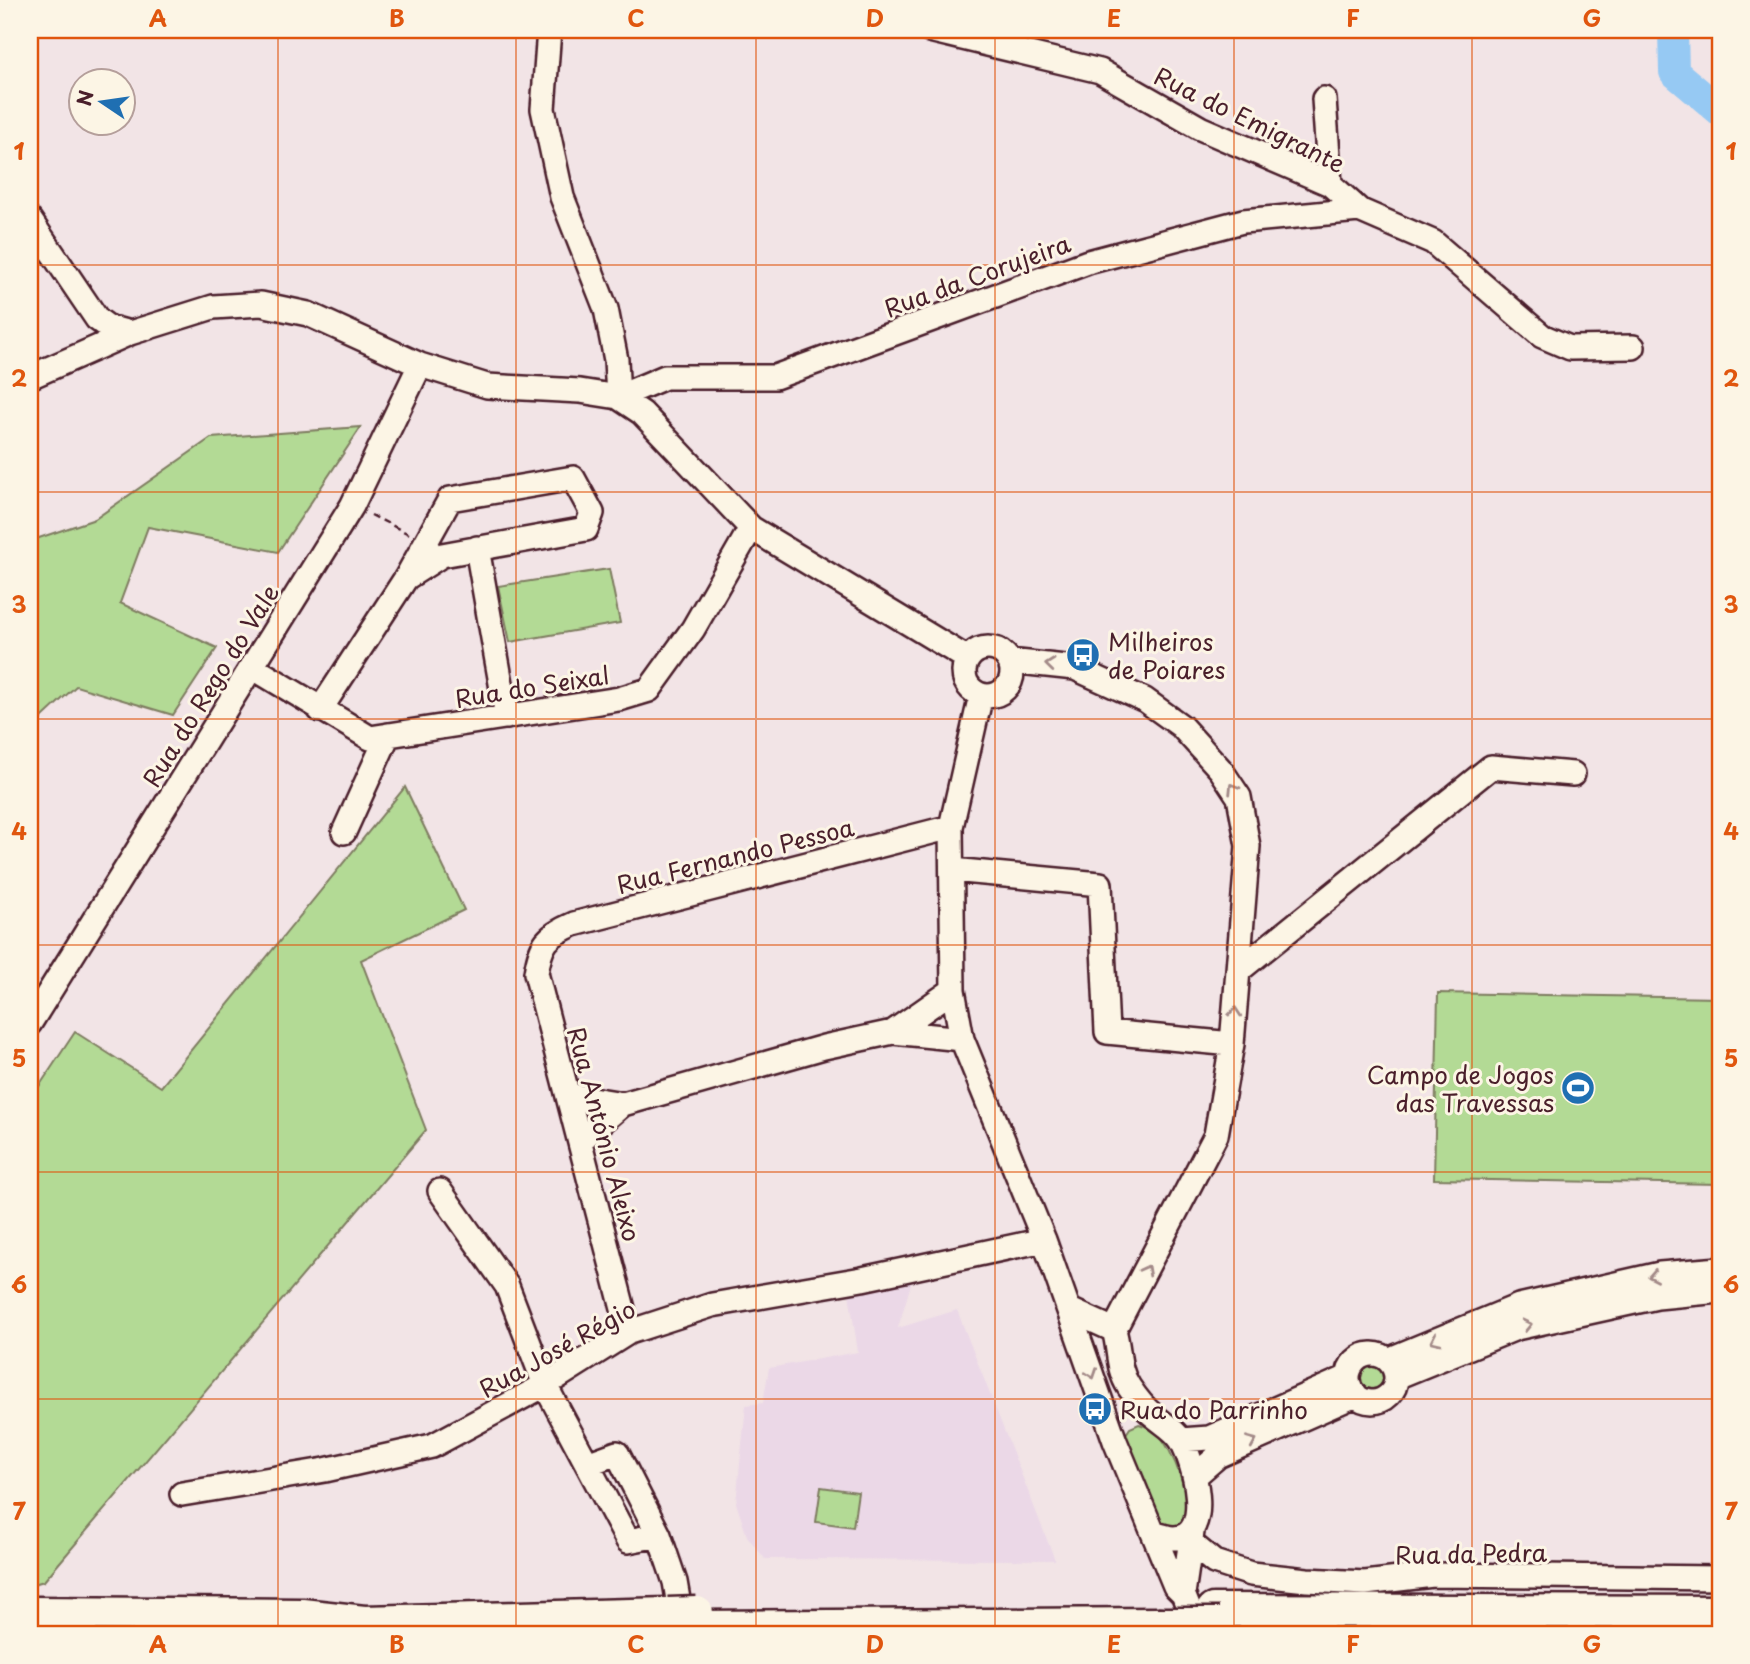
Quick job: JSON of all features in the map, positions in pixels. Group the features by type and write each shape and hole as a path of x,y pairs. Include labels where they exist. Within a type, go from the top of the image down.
{"highway":[{"path":"412,1634 439,1631 1166,1609 1210,1623 1720,1627"},
{"path":"1210,1623 1720,1612"},
{"path":"30,1613 302,1615 364,1622 683,1623"}],"main road":[{"path":"302,1634 364,1622"}],"street":[{"path":"548,30 543,109 562,197 606,309 616,360 618,397"},
{"name":"Rua do Emigrante","path":"929,30 1100,71 1200,128 1331,184 1359,209 1433,242 1542,336 1570,348 1633,347"},
{"path":"1324,99 1331,184"},
{"name":"Rua da Corujeira","path":"618,397 665,377 775,377 1088,262 1243,221 1359,209"},
{"path":"30,219 97,319 108,327 130,333"},
{"path":"30,377 130,333 213,307 261,304 308,314 420,365 487,386 580,391 618,397 642,413 751,528 968,659"},
{"name":"Rua do Rego do Vale","path":"30,1023 352,506 420,365"},
{"path":"320,710 406,578 450,499 573,478 592,513 586,529 442,555 406,578"},
{"name":"Rua do Seixal","path":"252,667 370,738 619,699 649,690 693,629 751,528"},
{"path":"477,548 507,717"},
{"path":"990,648 1004,654 1009,661 1012,677 1004,691 997,695 981,695 965,680 968,659 981,649 990,648"},
{"path":"1009,661 1075,668 1111,682 1145,700 1181,726 1221,769 1239,797 1248,846 1232,1044 1216,1135 1114,1330 1121,1372 1150,1414 1181,1440 1195,1476 1199,1505 1166,1609"},
{"path":"981,695 950,827 953,990 962,1039 1044,1240 1115,1441 1175,1586 1166,1609"},
{"path":"344,832 388,735"},
{"path":"1238,971 1491,767 1573,774"},
{"name":"Rua Fernando Pessoa","path":"540,948 554,932 574,924 950,827"},
{"path":"952,870 1100,884 1107,1032 1232,1044"},
{"name":"Rua António Aleixo","path":"540,948 536,973 629,1332"},
{"path":"892,1032 953,990"},
{"path":"580,1140 623,1104 810,1051 892,1032 962,1039"},
{"path":"568,1095 623,1104"},
{"path":"440,1191 508,1286 545,1385 628,1541 659,1535"},
{"name":"Rua José Régio","path":"182,1494 325,1470 432,1446 545,1385 629,1332 712,1305 862,1279 1044,1240"},
{"path":"1392,1369 1518,1306 1660,1274 1720,1269"},
{"path":"1392,1369 1516,1328 1657,1297 1720,1291"},
{"path":"1070,1310 1114,1330"},
{"path":"1377,1354 1392,1369 1392,1390 1382,1399 1368,1401 1352,1386 1354,1362 1364,1355 1377,1354"},
{"path":"1181,1440 1209,1438 1352,1386"},
{"path":"1195,1476 1218,1456 1352,1386"},
{"path":"1115,1441 1120,1426 1129,1419 1138,1414 1150,1414"},
{"path":"587,1464 617,1454 659,1535 675,1582 683,1623"},
{"path":"1153,1533 1174,1538 1192,1534"},
{"name":"Rua da Pedra","path":"1192,1534 1214,1562 1251,1574 1307,1580 1365,1583 1433,1575 1720,1578"}],"path":[{"path":"30,32 40,30"},
{"path":"352,506 425,542"}],"shaded area":[{"path":"913,1277 898,1328 957,1310 1055,1560 765,1559 747,1536 736,1503 746,1405 763,1403 769,1368 858,1352 849,1293"}],"green space":[{"path":"361,427 278,552 148,527 120,603 217,648 173,715 76,686 30,729 30,541 95,519 211,438"},
{"path":"609,569 620,623 510,642 498,586"},
{"path":"405,787 464,910 361,960 426,1130 44,1581 30,1585 30,1100 75,1032 161,1087"},
{"name":"Campo de Jogos das Travessas","path":"1438,993 1720,998 1720,1184 1434,1179"},
{"path":"1372,1363 1382,1367 1386,1377 1382,1387 1372,1391 1362,1387 1358,1377 1362,1367"},
{"path":"1139,1424 1158,1434 1164,1441 1181,1477 1187,1504 1186,1514 1179,1526 1162,1527 1124,1437 1130,1428"},
{"path":"821,1487 858,1492 853,1527 816,1522"},
{"path":"30,1623 263,1629 237,1634 30,1634"}],"waterway":[{"path":"1673,30 1674,72 1720,111"}],"place":[{"name":"Milheiros de Poiares","path":"1083,655"},
{"name":"Campo de Jogos das Travessas","path":"1578,1088"},
{"name":"Rua do Parrinho","path":"1095,1409"}]}
